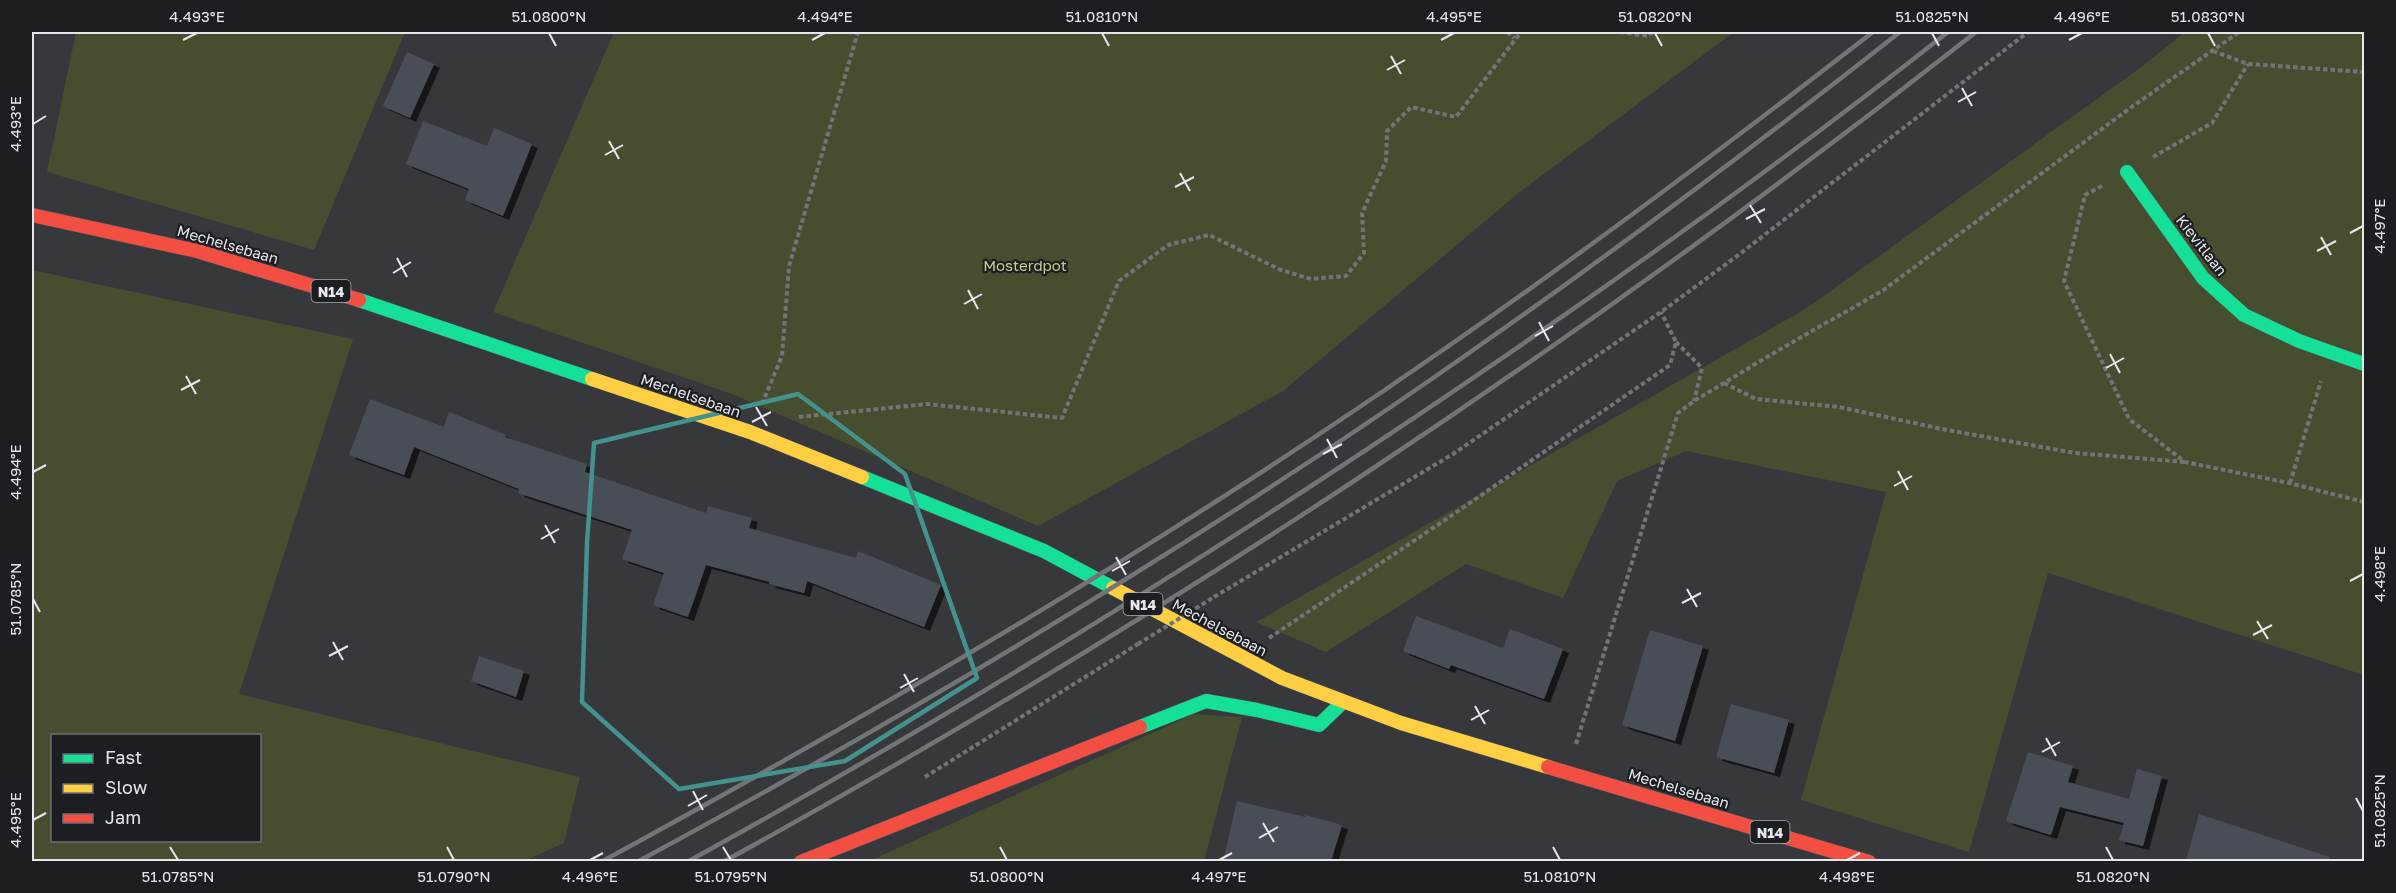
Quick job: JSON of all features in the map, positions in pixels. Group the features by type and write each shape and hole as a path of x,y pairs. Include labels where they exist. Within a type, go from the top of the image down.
{"main road":[{"name":"Kievitlaan","path":"2127,172 2202,278 2244,315 2299,341 2364,364"},
{"name":"Mechelsebaan","path":"32,214 197,251 344,295 750,432 1044,551 1272,673 1342,702 1401,723 1869,861"},
{"path":"801,861 1206,701 1319,725 1342,702"}],"path":[{"path":"750,432 782,356 789,266 858,32"},
{"path":"1507,32 1514,38"},
{"path":"795,417 927,404 1062,418 1119,281 1168,245 1209,235 1281,270 1311,279 1346,276 1364,253 1362,213 1386,161 1387,131 1411,107 1456,117 1514,38 1521,32"},
{"path":"1620,32 1648,36 1652,32"},
{"path":"920,781 1214,597 1453,454 1661,312 2028,32"},
{"path":"1568,772 1678,413 1724,383 1882,291 2133,106 2239,32"},
{"path":"2213,51 2248,64 2364,72"},
{"path":"2185,462 2129,419 2064,281 2085,195 2212,123 2248,64"},
{"path":"1661,312 1676,342 1702,368 1694,401"},
{"path":"1264,642 1670,364 1676,342"},
{"path":"2289,483 2331,352"},
{"path":"1724,383 1756,399 1839,406 1947,430 2075,453 2185,462 2289,483 2364,502"}],"highlighted area":[{"path":"798,394 905,474 977,678 845,761 679,789 582,702 587,543 594,443"}],"green space":[{"path":"76,32 405,32 314,250 47,172"},
{"name":"Mosterdpot","path":"614,32 1734,32 1521,191 1283,391 1038,526 732,394 493,312"},
{"path":"2185,32 2364,32 2364,675 2048,573 1969,852 1801,800 1886,492 1686,451 1617,481 1563,598 1466,564 1326,652 1256,622 1807,308 2140,68"},
{"path":"32,270 353,339 239,694 580,777 564,843 522,862 32,861"},
{"path":"1194,714 1242,717 1204,861 867,862"}],"building":[{"path":"407,52 434,64 410,118 383,106"},
{"path":"423,121 487,146 494,128 532,144 503,216 465,200 469,189 406,164"},
{"path":"370,399 444,427 449,412 506,435 505,437 587,464 585,472 706,513 708,506 752,518 749,528 856,558 858,551 941,585 924,627 807,581 804,593 706,565 688,617 653,605 664,573 622,559 632,530 518,493 519,489 414,447 404,475 349,455"},
{"path":"1416,616 1503,648 1510,629 1563,649 1544,699 1451,665 1449,669 1403,651"},
{"path":"1650,630 1703,646 1675,741 1622,725"},
{"path":"479,656 524,671 516,697 471,681"},
{"path":"1731,704 1789,720 1774,773 1716,757"},
{"path":"2028,752 2073,766 2068,782 2129,799 2137,769 2162,776 2143,846 2119,840 2124,823 2060,807 2051,835 2006,821"},
{"path":"1237,801 1342,825 1331,861 1223,861"},
{"path":"2199,814 2330,857 2329,861 2186,861"}],"railway":[{"path":"601,862 916,685 1224,497 1424,363 1538,283 1707,159 1873,32"},
{"path":"637,862 943,690 1242,506 1436,376 1613,250 1900,32"},
{"path":"687,862 999,682 1305,490 1551,325 1712,211 1948,32"},
{"path":"723,862 886,770 1048,674 1208,575 1367,472 1523,367 1677,258 1976,32"}],"traffic: fast":[{"path":"2127,172 2203,278 2244,315 2299,341 2364,364"},
{"path":"359,300 592,379"},
{"path":"862,477 1044,551 1113,588"},
{"path":"1140,727 1206,701 1319,725 1343,702"}],"traffic: slow":[{"path":"592,379 750,432 862,477"},
{"path":"1113,588 1282,678 1401,723 1548,767"}],"traffic: jam":[{"path":"32,215 197,251 359,300"},
{"path":"801,862 1140,727"},
{"path":"1548,767 1869,862"}]}
